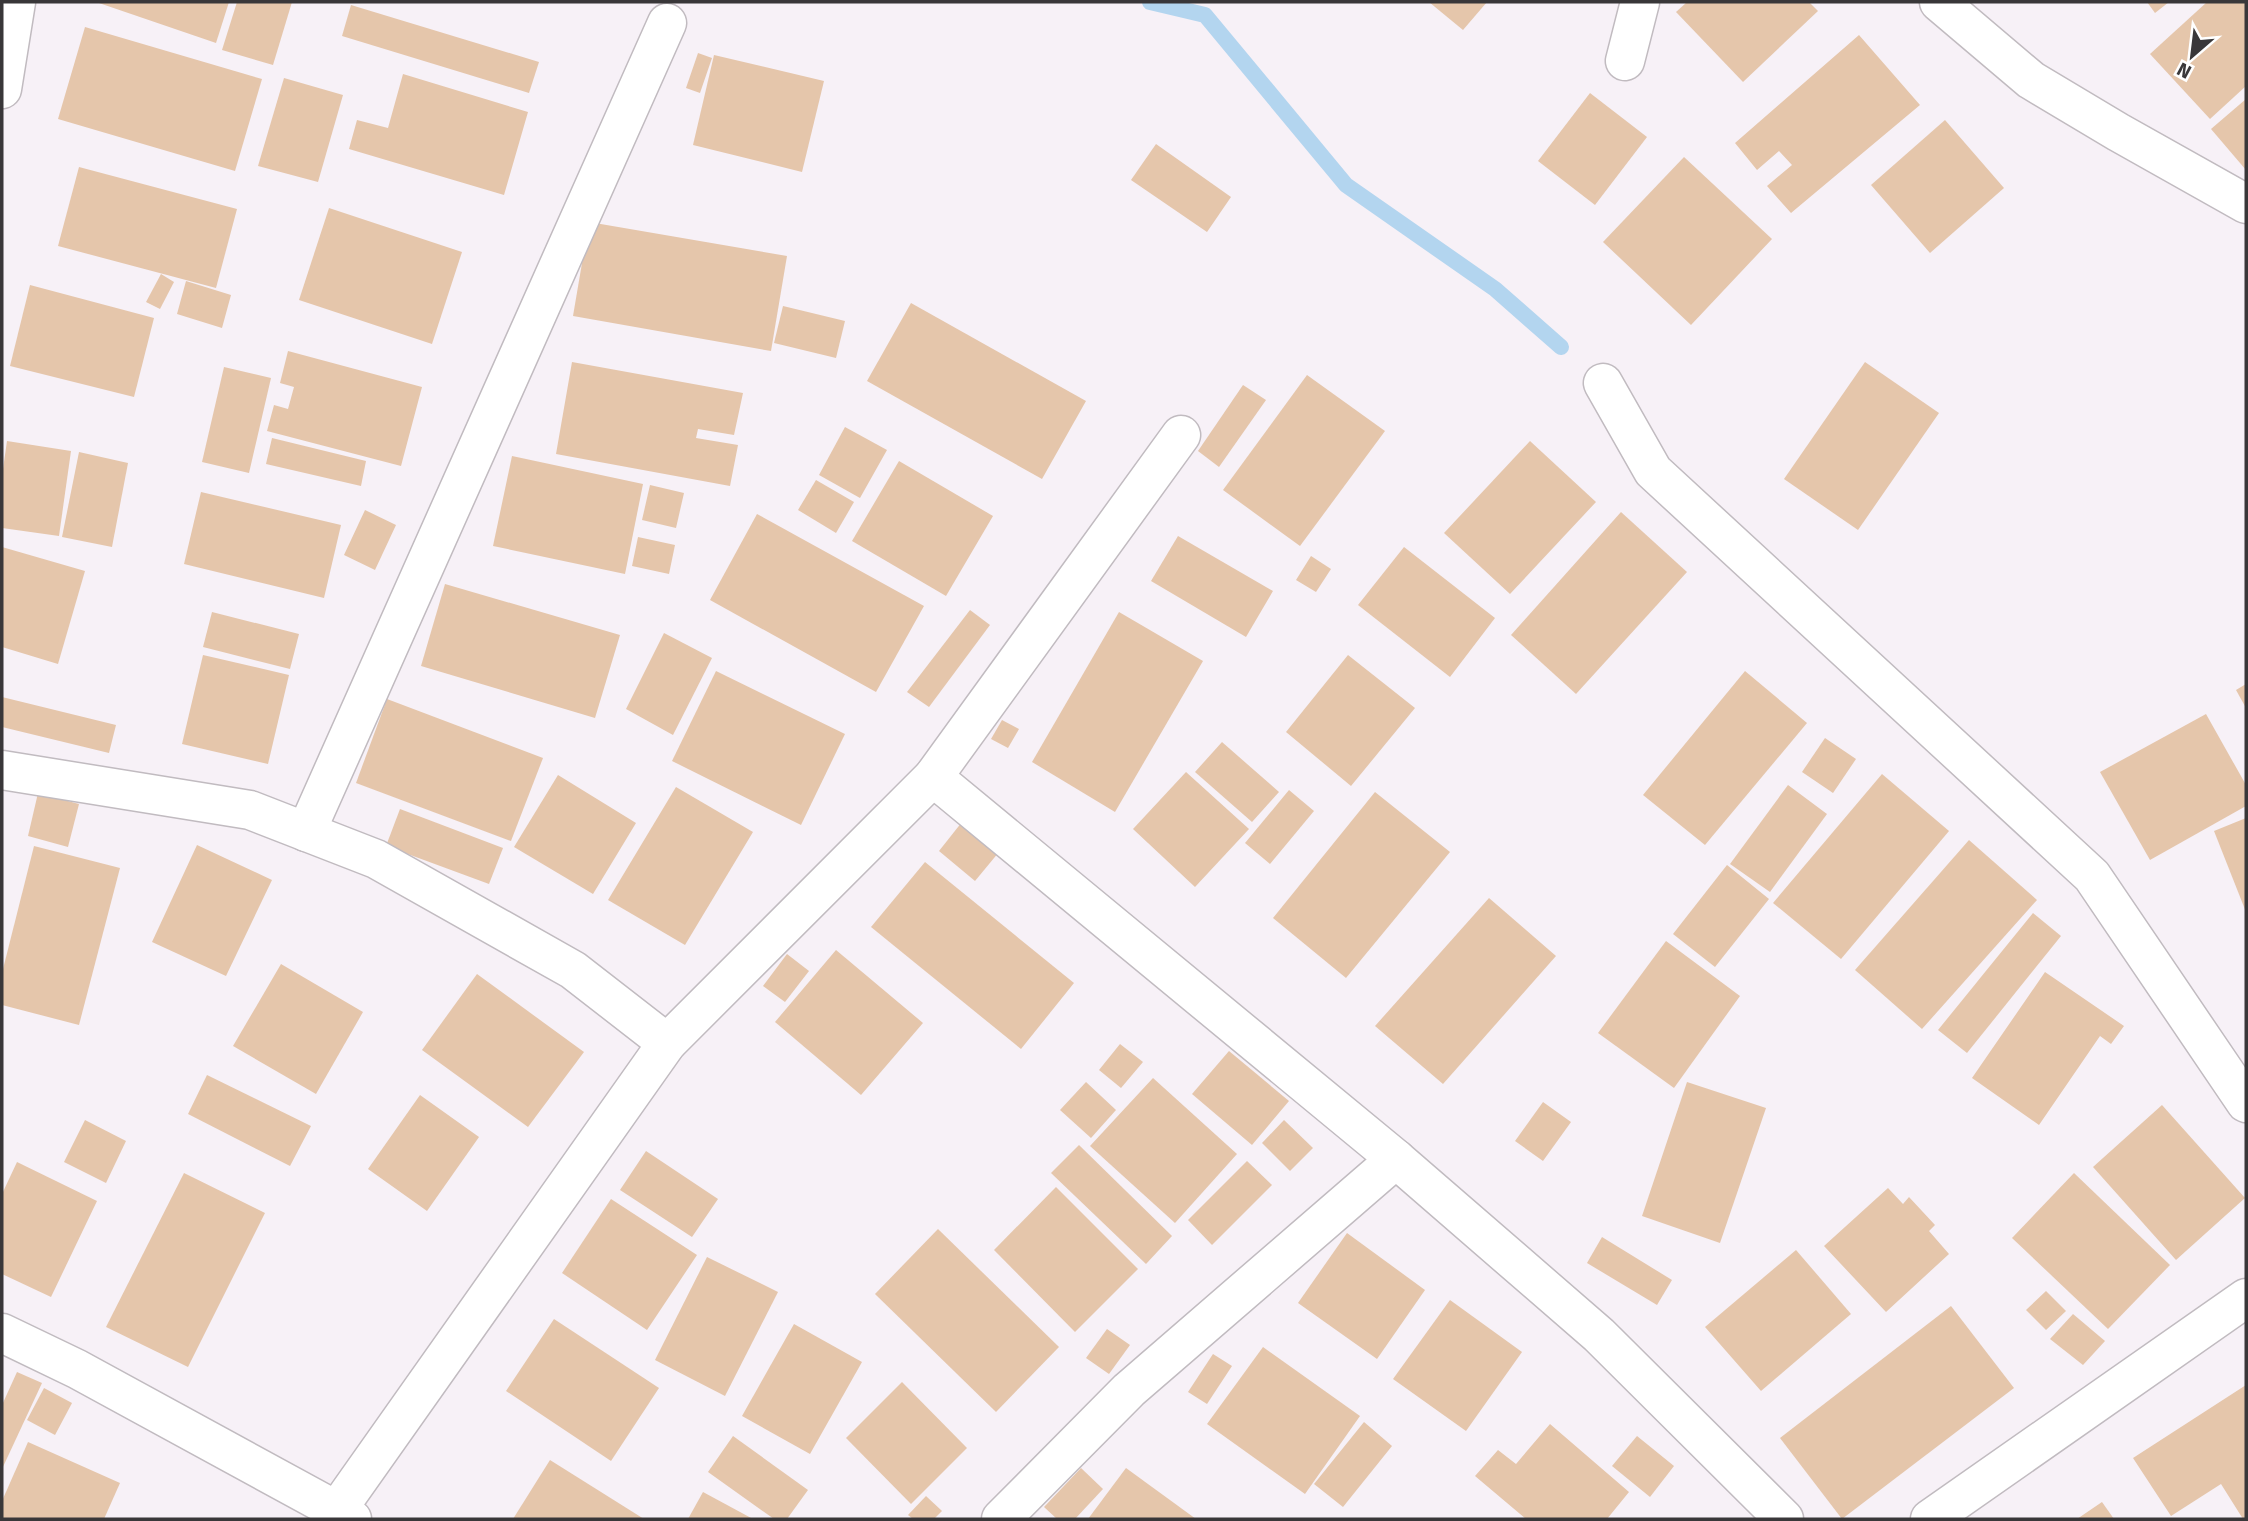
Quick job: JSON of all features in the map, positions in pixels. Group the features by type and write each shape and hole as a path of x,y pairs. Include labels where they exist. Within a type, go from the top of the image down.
{"street":[{"path":"2,89 16,2"},
{"path":"1625,61 1640,2"},
{"path":"1939,2 2031,80 2246,204"},
{"path":"306,832 667,23"},
{"path":"1603,383 1653,471 2092,876 2246,1103"},
{"path":"2,1333 77,1369 345,1514 667,1042 933,777 1181,435"},
{"path":"2,770 250,810 376,859 573,970 667,1042"},
{"path":"933,777 1396,1159 1599,1335 1784,1519"},
{"path":"1001,1519 1129,1390 1396,1159"},
{"path":"1930,1519 2246,1298"}],"building":[{"path":"96,2 229,2 216,43"},
{"path":"237,2 292,2 273,65 222,50"},
{"path":"1429,2 1487,2 1463,30"},
{"path":"1687,2 1809,2 1818,11 1743,82 1676,12"},
{"path":"2147,2 2169,2 2155,13"},
{"path":"2207,2 2246,2 2246,86 2210,119 2150,54"},
{"path":"351,5 539,62 529,93 342,36"},
{"path":"85,27 262,79 235,171 58,119"},
{"path":"1859,35 1920,105 1791,213 1767,186 1792,165 1779,151 1757,170 1735,143"},
{"path":"698,53 712,58 700,93 686,88"},
{"path":"714,55 824,81 802,172 693,145"},
{"path":"403,74 528,112 504,195 349,149 357,120 388,128"},
{"path":"284,78 343,95 318,182 258,166"},
{"path":"1590,93 1647,137 1595,205 1538,161"},
{"path":"2246,99 2246,170 2211,129"},
{"path":"1945,120 2004,188 1930,253 1871,185"},
{"path":"1156,144 1231,197 1207,232 1131,180"},
{"path":"1684,157 1772,239 1691,325 1603,242"},
{"path":"79,167 237,209 216,288 58,246"},
{"path":"329,208 462,252 432,344 299,300"},
{"path":"589,222 787,256 771,351 573,316"},
{"path":"161,274 174,282 160,309 146,302"},
{"path":"186,281 231,295 222,328 177,314"},
{"path":"30,285 154,318 134,397 10,366"},
{"path":"911,303 1086,401 1042,479 867,381"},
{"path":"783,306 845,321 836,358 774,343"},
{"path":"288,351 422,387 401,466 267,431 274,405 288,409 294,387 280,383"},
{"path":"572,362 743,393 734,435 698,429 696,438 738,445 730,486 556,454"},
{"path":"1865,362 1939,413 1858,530 1784,479"},
{"path":"224,367 271,378 249,473 202,462"},
{"path":"1307,375 1385,431 1300,546 1223,490"},
{"path":"1243,385 1266,400 1219,467 1198,451"},
{"path":"845,427 887,450 860,498 819,475"},
{"path":"272,438 366,461 361,486 266,464"},
{"path":"7,441 71,451 59,536 2,528 2,476"},
{"path":"1530,441 1596,502 1510,594 1444,533"},
{"path":"79,452 128,463 112,547 62,537"},
{"path":"512,456 643,484 625,574 493,546"},
{"path":"899,461 993,516 946,596 852,541"},
{"path":"816,480 854,502 836,533 798,510"},
{"path":"650,485 684,493 676,528 642,520"},
{"path":"201,492 341,525 324,598 184,564"},
{"path":"365,510 396,525 375,570 344,555"},
{"path":"1621,512 1687,572 1576,694 1511,635"},
{"path":"757,514 924,606 876,692 710,600"},
{"path":"1178,536 1273,591 1246,637 1151,581"},
{"path":"638,537 675,545 669,574 632,566"},
{"path":"2,547 85,571 58,664 2,647"},
{"path":"1404,547 1495,618 1450,677 1358,605"},
{"path":"1311,556 1331,569 1316,592 1296,580"},
{"path":"445,584 620,635 595,718 421,666"},
{"path":"970,610 990,625 929,707 907,692"},
{"path":"212,612 299,634 290,669 203,647"},
{"path":"1119,612 1203,661 1115,812 1032,762"},
{"path":"664,633 712,658 673,735 626,709"},
{"path":"203,655 289,675 268,764 182,744"},
{"path":"1348,655 1415,708 1351,786 1286,732"},
{"path":"716,671 845,734 801,825 672,761"},
{"path":"1745,671 1807,723 1705,845 1643,795"},
{"path":"2246,684 2246,708 2236,690"},
{"path":"2,697 116,725 109,753 2,727"},
{"path":"387,699 543,758 511,841 356,783"},
{"path":"2206,714 2246,785 2246,806 2150,860 2100,772"},
{"path":"1002,720 1019,729 1008,748 991,739"},
{"path":"1825,738 1856,759 1833,793 1802,772"},
{"path":"1222,742 1279,792 1252,822 1195,772"},
{"path":"1186,772 1249,829 1195,887 1133,829"},
{"path":"1882,774 1949,831 1841,959 1773,903"},
{"path":"558,775 636,823 593,894 514,847"},
{"path":"1788,785 1827,814 1770,892 1730,864"},
{"path":"676,787 753,832 685,945 608,900"},
{"path":"1289,790 1314,811 1270,864 1245,843"},
{"path":"1375,792 1450,852 1346,978 1273,918"},
{"path":"38,793 79,804 68,847 28,836"},
{"path":"400,809 503,848 489,884 386,846"},
{"path":"2246,818 2246,912 2214,831"},
{"path":"962,822 999,852 975,881 939,851"},
{"path":"1969,840 2037,900 1922,1029 1855,970"},
{"path":"197,845 272,880 226,976 152,942"},
{"path":"34,846 120,868 79,1025 2,1005 2,973"},
{"path":"925,862 1074,983 1021,1049 871,927"},
{"path":"1727,865 1769,899 1715,967 1673,934"},
{"path":"1489,898 1556,956 1443,1084 1375,1026"},
{"path":"2033,913 2061,936 1967,1053 1938,1030"},
{"path":"1666,941 1740,996 1674,1088 1598,1033"},
{"path":"836,950 923,1023 861,1095 775,1022"},
{"path":"787,954 809,971 785,1002 763,986"},
{"path":"281,964 363,1012 316,1094 233,1046"},
{"path":"2045,972 2124,1026 2111,1044 2100,1036 2039,1125 1972,1078"},
{"path":"477,974 584,1052 528,1127 422,1050"},
{"path":"1120,1044 1143,1062 1121,1088 1099,1070"},
{"path":"1229,1051 1289,1101 1252,1145 1192,1094"},
{"path":"207,1075 311,1126 290,1166 188,1114"},
{"path":"1153,1078 1237,1154 1175,1223 1090,1146"},
{"path":"1086,1082 1116,1110 1091,1138 1060,1110"},
{"path":"1687,1082 1766,1108 1720,1243 1642,1216"},
{"path":"420,1095 479,1137 427,1211 368,1169"},
{"path":"1543,1102 1571,1122 1543,1161 1515,1141"},
{"path":"2162,1105 2245,1198 2176,1260 2093,1167"},
{"path":"85,1120 126,1141 106,1183 64,1162"},
{"path":"1284,1120 1313,1148 1290,1171 1262,1143"},
{"path":"1079,1145 1172,1236 1146,1264 1051,1173"},
{"path":"646,1151 718,1199 692,1237 620,1190"},
{"path":"1247,1161 1272,1185 1212,1245 1188,1220"},
{"path":"17,1162 97,1201 51,1297 2,1274 2,1194"},
{"path":"184,1173 265,1213 188,1367 106,1327"},
{"path":"2074,1173 2170,1265 2108,1329 2012,1238"},
{"path":"1056,1187 1138,1269 1075,1332 994,1250"},
{"path":"1888,1188 1903,1204 1909,1197 1935,1225 1929,1231 1949,1254 1886,1312 1824,1246"},
{"path":"611,1199 697,1255 647,1330 562,1273"},
{"path":"938,1229 1059,1347 996,1412 875,1294"},
{"path":"1347,1233 1425,1290 1377,1359 1298,1303"},
{"path":"1602,1237 1672,1280 1657,1305 1587,1263"},
{"path":"1796,1250 1851,1314 1761,1391 1705,1327"},
{"path":"707,1257 778,1292 725,1396 655,1360"},
{"path":"2046,1291 2066,1311 2046,1330 2026,1310"},
{"path":"1450,1300 1522,1352 1466,1431 1393,1379"},
{"path":"1951,1306 2014,1388 1842,1519 1780,1438"},
{"path":"2073,1314 2105,1341 2083,1365 2050,1339"},
{"path":"554,1319 659,1388 611,1461 506,1391"},
{"path":"794,1324 862,1362 810,1454 742,1416"},
{"path":"1107,1329 1130,1345 1109,1374 1086,1358"},
{"path":"1263,1347 1360,1416 1305,1494 1207,1424"},
{"path":"1213,1354 1232,1366 1207,1404 1188,1392"},
{"path":"17,1372 42,1383 2,1469 2,1405"},
{"path":"902,1382 967,1448 911,1504 846,1438"},
{"path":"2246,1385 2246,1519 2243,1519 2221,1484 2171,1516 2133,1458"},
{"path":"44,1388 72,1403 55,1435 27,1420"},
{"path":"1364,1422 1392,1446 1343,1507 1314,1484"},
{"path":"1550,1424 1629,1492 1607,1519 1526,1519 1475,1476 1498,1450 1516,1464"},
{"path":"733,1436 808,1490 787,1519 774,1519 708,1472"},
{"path":"1637,1436 1674,1466 1650,1497 1612,1466"},
{"path":"28,1442 120,1483 104,1519 2,1519 2,1501"},
{"path":"550,1460 644,1519 513,1519"},
{"path":"1081,1468 1103,1489 1075,1519 1057,1519 1044,1507"},
{"path":"1126,1468 1196,1519 1088,1519"},
{"path":"703,1492 753,1519 688,1519"},
{"path":"926,1496 942,1511 934,1519 913,1519 908,1515"},
{"path":"2102,1502 2114,1519 2077,1519"}],"waterway":[{"path":"1150,2 1205,15 1346,185 1495,289 1561,347"}]}
